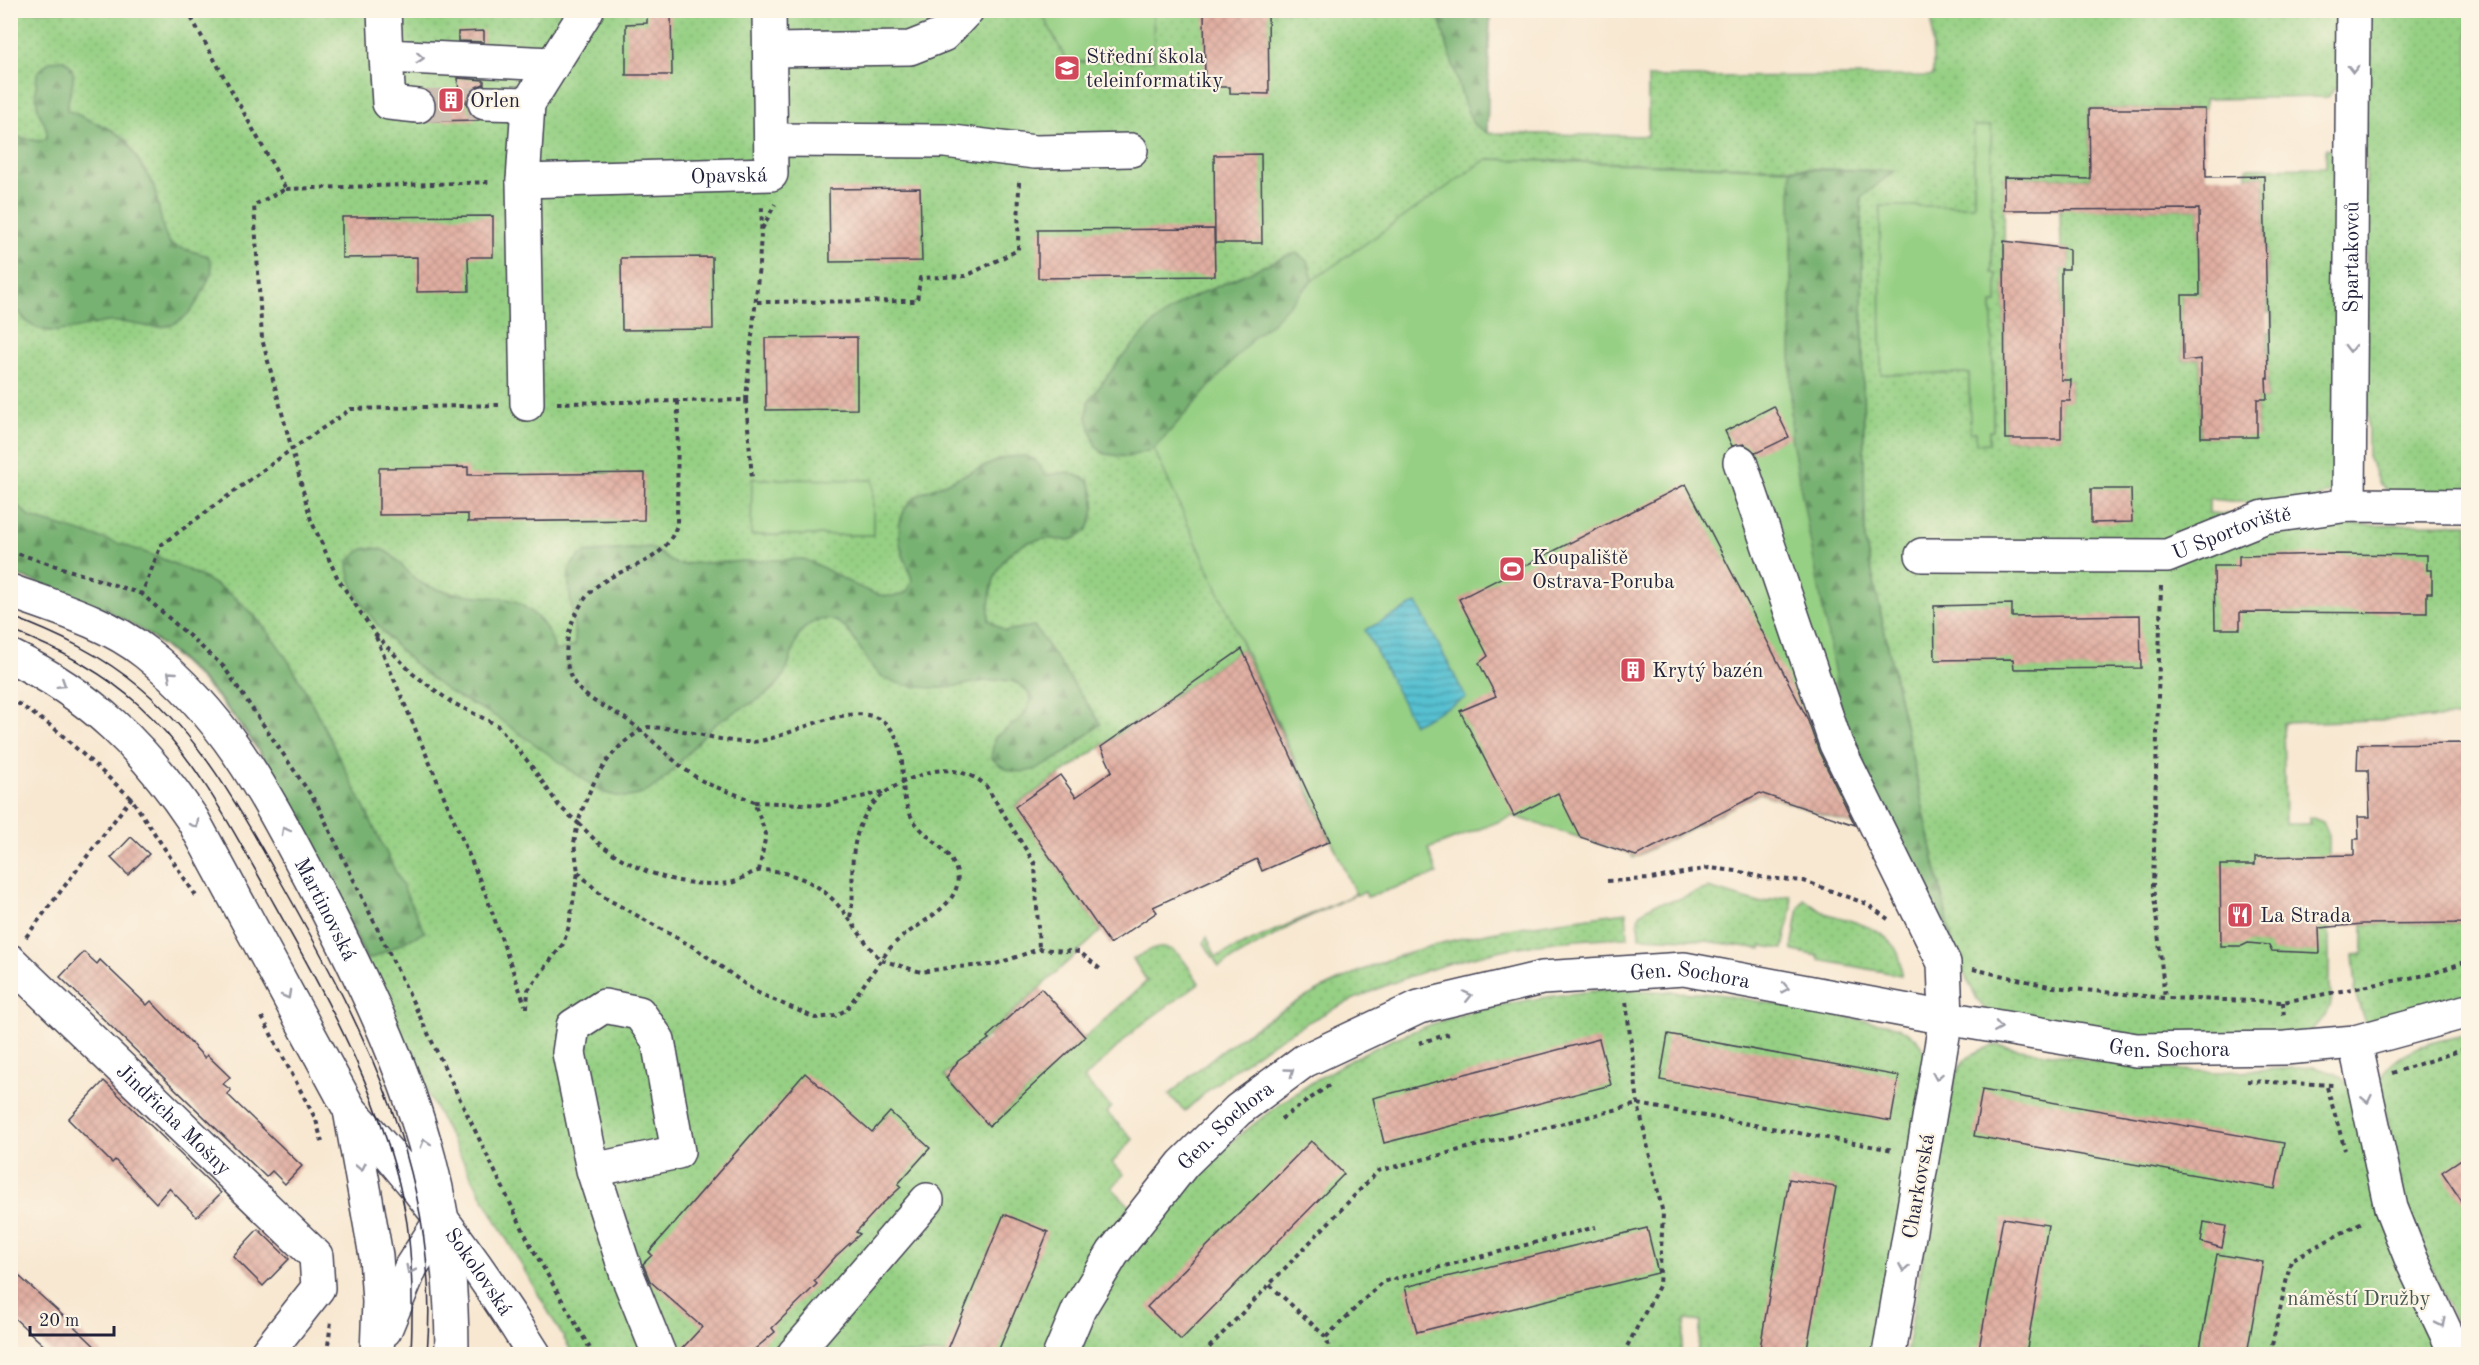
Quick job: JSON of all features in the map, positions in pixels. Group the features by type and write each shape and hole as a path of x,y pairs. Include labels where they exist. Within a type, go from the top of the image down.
{"street":[{"path":"384,10 390,103 418,106"},
{"path":"527,404 523,181 528,104 587,10"},
{"name":"Opavská","path":"523,181 769,188 771,140 769,10"},
{"path":"770,50 910,48 944,35 967,10"},
{"name":"Spartakovců","path":"2349,505 2353,10"},
{"path":"386,56 552,64"},
{"path":"484,103 528,104"},
{"path":"771,140 945,141 1035,152 1131,150"},
{"path":"1740,462 1836,744 1944,963"},
{"name":"U Sportoviště","path":"1922,555 2162,555 2264,517 2349,505 2469,506"},
{"name":"Martinovská","path":"10,591 85,618 120,636 146,653 210,714 247,763 339,932 413,1103 430,1161 441,1220 452,1305 452,1354"},
{"path":"10,656 62,683 88,702 112,721 155,766 193,820 350,1110 376,1256 379,1302 377,1352"},
{"name":"Jindřicha Mošny","path":"18,949 316,1256 318,1288 266,1354"},
{"name":"Charkovská","path":"1889,1354 1946,1018 1944,963"},
{"name":"Gen. Sochora","path":"1060,1354 1079,1309 1113,1253 1183,1164 1238,1110 1304,1061 1419,1007 1542,978 1684,969 1946,1018 2136,1050 2285,1048 2355,1042 2469,1011"},
{"path":"593,1170 678,1152 657,1040 639,1013 604,1006 573,1026 569,1053 593,1170 626,1272 659,1354"},
{"path":"2355,1042 2391,1208 2412,1261 2457,1354"},
{"name":"Sokolovská","path":"350,1110 415,1184 504,1306 534,1354"},
{"path":"794,1354 927,1200"},
{"name":"Sokolovská","path":"377,1352 411,1268 441,1220"}],"path":[{"path":"188,10 286,189"},
{"path":"757,302 917,301 920,278 966,276 1018,250 1019,176"},
{"path":"523,181 286,189 254,205 262,339 311,520 338,579 375,634 413,674 451,702 497,725 530,764 559,806 600,844 638,869 680,883 732,883 759,871 784,874 811,883 850,917 864,943 881,960 921,972 993,965 1039,949 1080,952 1101,970"},
{"path":"761,230 769,188"},
{"path":"752,479 746,400 752,330 757,302 761,230 769,188"},
{"path":"142,594 161,545 292,449 351,409 746,400"},
{"path":"678,401 677,525 673,537 663,551 599,584 585,598 572,623 567,650 569,670 579,689 630,722 701,780 754,802 827,805 883,792 904,780 937,770 970,775 980,779 1035,864 1039,949"},
{"path":"10,550 142,594 224,667 317,804 531,1246 593,1354"},
{"path":"2162,555 2153,886 2165,998"},
{"path":"375,634 486,896 527,1008 528,990 563,944 573,909 578,872 574,843 578,823 599,773 620,746 648,727 682,730 720,740 753,742 860,712 883,722 897,738 904,780 904,799 910,815 920,829 949,856 956,881 955,890 939,912 896,942 846,1010 835,1016 815,1018 756,992 695,948 602,896 578,872"},
{"path":"10,698 54,728 131,798 201,904"},
{"path":"18,949 155,766"},
{"path":"850,917 857,835 865,814 883,792"},
{"path":"754,802 766,834 759,871"},
{"path":"1607,881 1651,879 1710,868 1737,871 1765,878 1804,881 1867,904 1893,925"},
{"path":"1944,963 2053,987 2165,998 2283,1002 2430,974 2469,961"},
{"path":"1623,1354 1659,1286 1663,1214 1638,1104 1626,997 1636,998"},
{"path":"256,1006 316,1120 326,1153"},
{"path":"1408,1046 1452,1033"},
{"path":"2390,1073 2469,1048"},
{"path":"1275,1124 1340,1078"},
{"path":"1203,1354 1378,1171 1638,1104 1923,1155"},
{"path":"2270,1354 2291,1260 2365,1221"},
{"path":"1326,1337 1382,1282 1596,1227"},
{"path":"1270,1285 1326,1337 1331,1354"}],"green space":[{"path":"10,11 1490,11 1487,133 1648,136 1648,77 1933,76 1932,12 2343,11 2343,89 2334,89 2328,97 2205,99 2205,109 2089,109 2090,179 2004,177 2005,439 2061,438 2061,401 2070,400 2071,380 2061,380 2061,269 2069,269 2069,249 2061,248 2060,209 2199,209 2200,295 2182,296 2183,361 2201,359 2201,437 2257,436 2257,399 2267,399 2268,332 2272,332 2272,313 2268,313 2264,176 2247,176 2247,168 2326,167 2326,148 2334,152 2335,166 2344,166 2338,489 2297,507 2209,499 2209,513 2300,519 2305,525 2468,524 2468,717 2283,723 2285,824 2310,824 2310,817 2323,822 2329,835 2329,987 2331,1003 2325,1016 2303,1039 2164,1040 1987,1012 1977,999 1955,955 1865,541 1861,198 1893,171 1487,159 1255,336 1263,691 1331,842 1242,649 1015,806 1101,931 944,1076 989,1125 1147,981 1133,959 1156,948 1172,950 1185,962 1199,983 1137,1028 1084,1079 1111,1107 1107,1113 1133,1139 1112,1163 1124,1174 1112,1188 1130,1206 1071,1294 1042,1354 573,1354 441,1119 401,1039 299,819 268,767 234,718 194,673 147,634 115,614 81,598 11,574","holes":["1974,127 1991,127 1992,274 1997,274 1997,302 1992,303 1993,430 1989,431 1989,443 1976,431 1970,431 1969,373 1880,207 1974,206"]},
{"path":"1041,11 1153,11 1154,60 1067,62"},
{"path":"1437,11 1490,11 1487,133 1473,124 1464,103"},
{"path":"2364,11 2468,11 2468,503 2391,494 2379,483 2368,456"},
{"path":"64,60 70,65 73,77 67,110 112,130 126,140 154,186 164,232 171,245 208,256 210,260 211,274 196,304 183,319 171,325 155,327 108,322 51,331 30,324 22,316 15,302 11,281 8,230 11,136 39,141 46,139 46,128 37,103 37,73 50,61"},
{"path":"1974,126 1991,126 1992,273 1997,274 1997,303 1992,303 1993,431 1989,431 1989,443 1976,444 1976,432 1970,432 1969,373 1881,374 1880,206 1974,206"},
{"name":"Koupaliště Ostrava-Poruba","path":"1487,159 1791,169 1791,436 1863,828 1760,793 1633,858 1631,854 1513,816 1428,849 1437,874 1367,897 1365,892 1356,895 1154,449 1255,336 1273,322 1313,280"},
{"path":"1791,169 1894,171 1861,198 1865,541 1955,955 1845,733 1791,436"},
{"path":"1297,253 1308,262 1313,280 1273,322 1255,336 1154,449 1127,457 1105,454 1096,447 1087,418 1088,402 1120,359 1155,322 1184,301"},
{"path":"1026,456 1035,460 1046,475 1068,472 1088,480 1094,496 1093,514 1087,530 1073,539 1045,539 1030,542 1018,547 1008,556 1000,566 991,591 989,620 1005,631 1034,626 1101,724 1062,755 1033,770 1018,772 1004,768 991,757 995,737 1017,721 1029,706 1031,699 1025,689 1016,683 1004,680 941,688 918,687 893,682 873,668 854,639 840,624 831,620 820,620 810,624 798,637 785,673 773,689 712,727 672,772 654,787 632,796 611,795 600,791 496,717 454,695 434,681 385,634 358,596 350,578 348,561 363,549 383,550 423,584 445,591 515,601 529,610 546,628 555,651 575,646 568,577 573,563 584,553 650,547 676,564 803,559 868,591 895,596 907,592 912,581 902,552 899,531 902,516 909,503 922,493 1006,457"},
{"path":"752,479 873,480 873,535 751,535"},
{"path":"10,498 30,517 128,546 199,575 242,604 260,622 277,643 305,689 425,932 368,960 302,824 277,780 250,737 219,698 184,663 128,622 79,598 11,574"},
{"path":"1708,888 1759,903 1790,895 1792,907 1783,949 1762,946 1761,949 1691,939 1639,937 1638,919 1641,912 1655,904 1676,900"},
{"path":"1356,894 1296,923 1219,967 1204,943 1207,937 1216,957"},
{"path":"1804,899 1825,913 1866,926 1888,939 1896,949 1900,960 1901,975 1819,960 1818,956 1794,951 1792,949 1799,907"},
{"path":"1626,912 1628,937 1560,942 1493,952 1409,977 1368,993 1289,1033 1252,1056 1185,1111 1169,1095 1244,1035 1298,1001 1385,961 1474,936"},
{"path":"2468,923 2468,1003 2367,1029 2354,990 2356,985 2353,955 2363,954 2363,924"},
{"path":"1609,989 1718,994 1896,1026 1916,1038 1928,1057 1880,1354 1697,1354 1701,1322 1686,1320 1680,1354 1075,1354 1108,1290 1140,1242 1177,1196 1219,1154 1265,1115 1314,1081 1366,1052 1420,1028 1475,1011 1508,1004"},
{"path":"2468,1034 2468,1348 2431,1269 2404,1199 2380,1082 2386,1070 2406,1053 2430,1043"},
{"name":"náměstí Družby","path":"1996,1045 2101,1062 2176,1070 2218,1072 2314,1067 2337,1074 2347,1083 2448,1354 2161,1354 2162,1350 2140,1347 2138,1354 1906,1354 1955,1077 1962,1064 1971,1055"}],"water":[{"path":"1417,603 1466,698 1414,724 1365,630"}],"building":[{"path":"647,10 671,10 672,75 626,75 626,24 647,23"},
{"path":"1204,10 1268,10 1269,94 1230,93 1230,87 1205,87"},
{"path":"484,31 484,42 458,41 458,32"},
{"path":"458,78 484,80 484,84 469,93 466,102 469,112 478,120 429,121 437,108 433,96 459,96"},
{"path":"2089,109 2205,109 2206,177 2264,176 2268,379 2266,378 2267,399 2257,399 2257,437 2201,437 2201,359 2183,361 2182,295 2200,295 2199,209 2004,210 2004,177 2090,179"},
{"path":"1261,154 1262,243 1215,243 1214,155"},
{"path":"920,188 922,261 830,262 829,189"},
{"path":"493,216 493,257 468,257 469,291 417,292 417,257 342,258 342,217"},
{"path":"1214,229 1215,276 1038,278 1038,230"},
{"path":"2004,241 2069,249 2069,269 2061,269 2061,380 2071,380 2070,401 2061,401 2061,439 2005,439"},
{"path":"712,257 713,329 622,330 621,258"},
{"path":"857,337 857,409 766,410 765,338"},
{"path":"1774,406 1789,437 1756,453 1744,444 1732,446 1725,431"},
{"path":"468,467 468,475 645,473 644,520 468,522 468,514 379,515 379,468"},
{"name":"Krytý bazén","path":"1686,484 1807,718 1819,752 1855,825 1760,793 1636,856 1580,837 1558,793 1514,816 1460,711 1496,696 1479,663 1488,656 1459,599"},
{"path":"2091,489 2131,489 2132,522 2091,523"},
{"path":"2427,555 2427,570 2432,570 2432,593 2427,593 2427,613 2240,612 2240,629 2215,629 2214,566 2239,566 2239,556"},
{"path":"2012,604 2012,617 2140,615 2141,668 2014,669 2013,659 1935,660 1934,606"},
{"path":"1242,649 1330,841 1262,871 1257,859 1153,907 1157,912 1110,944 1015,807 1060,775 1076,797 1112,771 1101,747"},
{"path":"2469,743 2469,923 2363,924 2319,928 2320,953 2272,951 2269,945 2248,943 2242,946 2221,946 2220,865 2255,865 2255,857 2354,855 2354,839 2359,839 2358,817 2370,817 2368,770 2357,770 2358,744"},
{"path":"131,837 149,854 128,875 111,858"},
{"path":"84,952 97,964 100,960 147,1005 151,1001 205,1058 207,1055 230,1077 223,1084 231,1090 227,1094 302,1166 285,1184 272,1171 266,1177 60,977"},
{"path":"1041,988 1085,1037 989,1126 946,1078 958,1061 989,1039 987,1037"},
{"path":"1668,1034 1899,1076 1891,1121 1660,1080"},
{"path":"1599,1039 1611,1085 1384,1143 1373,1098"},
{"path":"805,1073 872,1132 890,1112 930,1148 898,1184 901,1187 880,1206 856,1232 860,1234 814,1281 817,1284 772,1328 775,1332 749,1354 677,1354 702,1327 650,1281 643,1264 652,1255 649,1252"},
{"path":"104,1081 221,1193 197,1217 169,1188 156,1203 115,1160 112,1163 68,1119"},
{"path":"1982,1090 2284,1143 2275,1189 1974,1136"},
{"path":"1311,1141 1344,1174 1181,1340 1147,1307"},
{"path":"2469,1154 2469,1212 2442,1172"},
{"path":"1789,1179 1836,1187 1806,1354 1759,1354"},
{"path":"1004,1214 1048,1232 997,1354 946,1354"},
{"path":"2003,1218 2048,1225 2026,1354 1978,1354"},
{"path":"2204,1222 2226,1226 2222,1248 2201,1242"},
{"path":"1647,1228 1658,1273 1417,1332 1405,1287"},
{"path":"258,1229 289,1259 263,1286 233,1256"},
{"path":"2217,1254 2263,1262 2247,1354 2199,1354"},
{"path":"10,1268 103,1354 53,1354 10,1314"}],"tunnel":[{"path":"418,106 485,103"}],"tram line":[{"path":"10,616 45,630 95,655 126,676 163,708 184,731 220,779 266,856 312,938 368,1050 391,1108 410,1166 422,1227 428,1289 427,1354"},
{"path":"10,630 62,653 110,681 159,725 210,792 289,930 352,1051 370,1093 398,1179 407,1223 410,1256 411,1354"}],"place":[{"name":"Střední škola teleinformatiky","path":"1067,68"},
{"name":"Orlen","path":"451,100"},
{"name":"Koupaliště Ostrava-Poruba","path":"1512,569"},
{"name":"Krytý bazén","path":"1633,670"},
{"name":"La Strada","path":"2240,915"}]}
